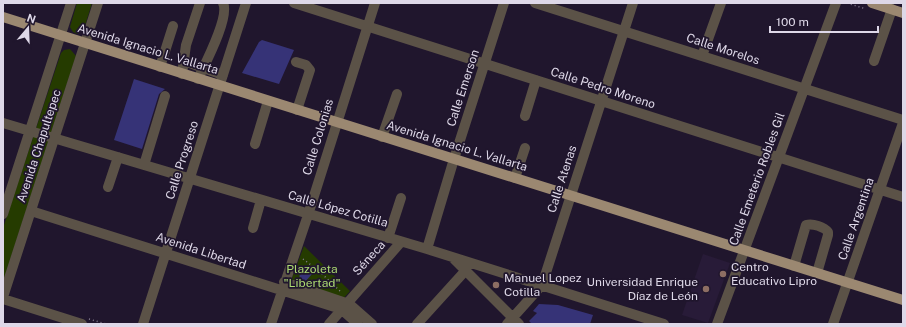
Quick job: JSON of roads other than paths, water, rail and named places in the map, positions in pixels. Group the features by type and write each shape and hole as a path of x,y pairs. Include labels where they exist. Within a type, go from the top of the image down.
{"main road":[{"path":"872,3 903,13"},
{"name":"Avenida Ignacio L. Vallarta","path":"3,17 903,300"}],"street":[{"name":"Avenida Chapultepec","path":"3,214 72,3"},
{"name":"Avenida Chapultepec","path":"3,298 98,3"},
{"path":"182,74 188,39 200,3"},
{"path":"198,79 214,46 225,13 223,3"},
{"name":"Calle Progreso","path":"143,324 246,3"},
{"name":"Calle Pedro Moreno","path":"294,3 903,197"},
{"name":"Calle Colonias","path":"271,324 308,215 336,122 375,3"},
{"name":"Calle Emerson","path":"427,249 504,3"},
{"name":"Calle Morelos","path":"535,3 805,89 903,122"},
{"name":"Calle Atenas","path":"513,322 542,285 633,3"},
{"path":"702,56 721,3"},
{"name":"Calle Emeterio Robles Gil","path":"717,324 836,3"},
{"path":"874,61 892,9"},
{"path":"160,67 173,26"},
{"path":"184,61 223,75"},
{"path":"296,62 306,65 310,70 297,110"},
{"path":"525,116 536,80"},
{"path":"382,136 397,94"},
{"path":"144,165 165,96"},
{"path":"255,144 268,101"},
{"name":"Calle Argentina","path":"833,324 903,122"},
{"name":"Calle López Cotilla","path":"3,123 190,178 308,215 427,249 664,324"},
{"path":"515,178 525,148"},
{"path":"108,187 118,157"},
{"path":"388,238 401,198"},
{"path":"253,228 261,200"},
{"name":"Avenida Libertad","path":"31,211 166,253 346,304 372,324"},
{"path":"792,265 806,225 812,224 824,228 828,232 816,273"},
{"path":"792,265 801,229"},
{"name":"Séneca","path":"329,324 401,242"},
{"path":"453,257 513,322"},
{"path":"417,324 466,270"},
{"path":"3,298 82,324"},
{"name":"Avenida Libertad","path":"346,304 358,324"},
{"path":"629,324 632,314"}],"place":[{"name":"Centro Educativo Lipro","path":"723,274"},
{"name":"Manuel Lopez Cotilla","path":"496,285"},
{"name":"Universidad Enrique Díaz de León","path":"706,289"}],"park label":[{"name":"Plazoleta \"Libertad\"","path":"312,276"}]}
